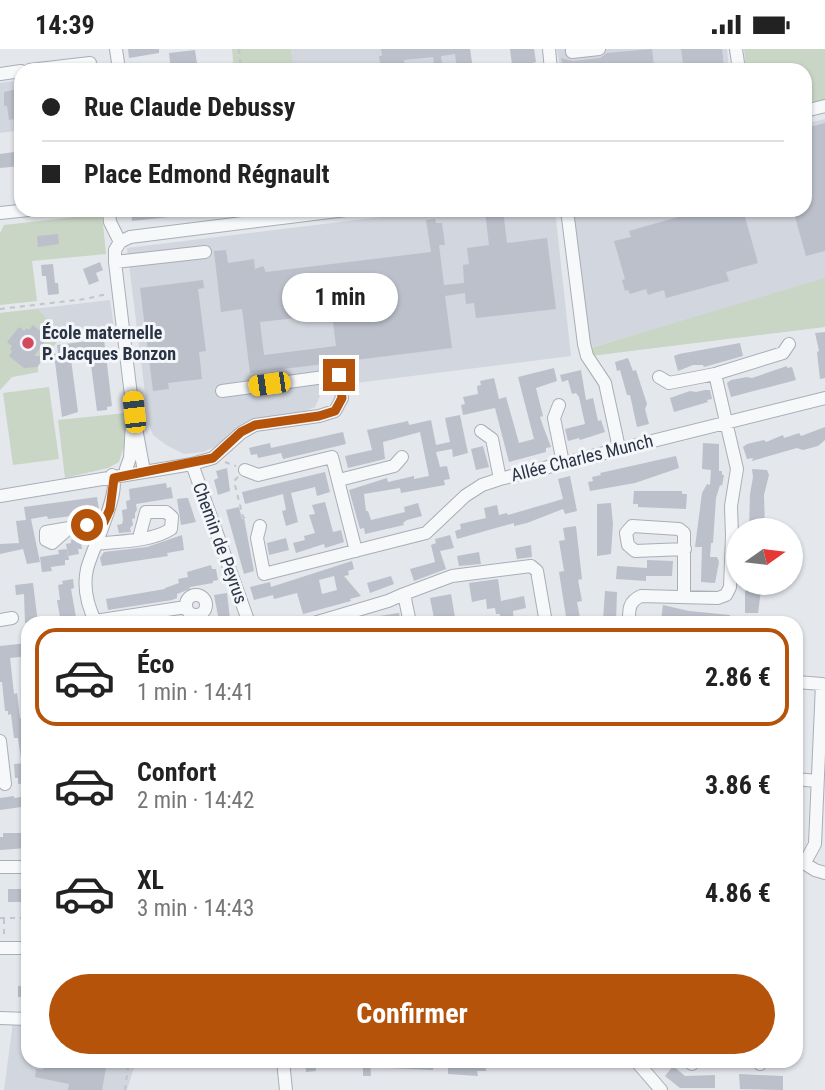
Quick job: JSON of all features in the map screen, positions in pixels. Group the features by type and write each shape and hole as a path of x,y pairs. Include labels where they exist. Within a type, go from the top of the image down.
{"street":[{"path":"572,49 572,52 599,49"},
{"path":"109,217 120,242"},
{"path":"135,468 134,412 115,250 120,242 130,237 266,217"},
{"path":"568,217 584,344 587,356 605,383 619,448"},
{"path":"115,262 205,252"},
{"path":"659,377 669,383 715,374 783,353 789,344"},
{"path":"629,616 629,605 641,596 718,598 726,595 730,587 731,506 737,469 715,374"},
{"path":"0,496 109,477 135,468 192,464 213,458 241,432 255,425 319,416 335,411 342,398 339,375 222,391"},
{"name":"Allée Charles Munch","path":"260,526 257,538 264,575 426,533 464,496 482,485 500,479 825,398"},
{"path":"559,405 554,418 563,463"},
{"path":"134,412 135,468"},
{"path":"481,431 492,439 500,479"},
{"path":"245,470 258,475 332,457 355,551"},
{"path":"339,480 394,466 402,457"},
{"name":"Chemin de Peyrus","path":"192,464 246,616"},
{"path":"94,616 86,588 87,571 110,509 109,477"},
{"path":"69,528 104,522"},
{"path":"96,544 139,538"},
{"path":"684,597 685,549"},
{"path":"338,616 388,601 452,576 531,566 537,571 545,616"},
{"path":"404,594 409,616"},
{"path":"132,616 186,607"},
{"path":"803,683 822,684 815,844 803,858"},
{"path":"0,741 5,784"},
{"path":"803,780 816,781"},
{"path":"803,862 825,873"},
{"path":"0,867 21,867"},
{"path":"2,943 21,947"},
{"path":"0,1018 21,1019"},
{"path":"284,1068 286,1090"},
{"path":"642,1068 660,1090"}],"path":[{"path":"0,309 85,299 119,291"},
{"path":"213,458 216,464 227,462 245,470 234,481 243,517 260,526"},
{"path":"2,943 2,918 21,918"},
{"path":"125,1090 129,1068"}],"shaded area":[{"path":"291,49 470,49 472,63 293,63"},
{"path":"557,49 727,49 728,63 559,63"},
{"path":"14,81 14,131 0,133 0,83"},
{"path":"825,119 825,280 589,348 573,217 812,217 812,122"},
{"path":"381,217 556,217 571,356 324,387 315,407 253,421 215,447 184,454 153,435 149,425 127,248"},
{"name":"École maternelle P. Jacques Bonzon","path":"110,300 114,327 63,334 38,366 38,372 12,377 0,390 0,313"},
{"path":"21,1021 21,1068 134,1068 127,1090 4,1090 13,1022"}],"green space":[{"path":"232,49 291,49 293,63 233,63"},
{"path":"744,49 825,49 825,102 812,105 812,63 745,63"},
{"path":"75,217 102,217 106,254 32,261 37,301 0,305 0,233 4,225"},
{"path":"825,278 825,327 591,356 590,348"},
{"name":"École maternelle P. Jacques Bonzon","path":"37,309 63,334 38,366 38,372 12,377 0,390 0,313"},
{"path":"49,387 59,459 13,465 3,393"},
{"path":"126,413 124,446 119,462 108,468 65,478 58,420"}],"building":[{"path":"128,49 159,49 159,53 129,58"},
{"path":"381,49 470,49 472,63 456,63 455,54 441,56 442,63 434,63 433,57 404,60 404,63 380,63 379,56 382,56"},
{"path":"510,49 534,49 536,62 512,63"},
{"path":"652,49 654,63 562,63 561,58 573,61 600,58 607,53"},
{"path":"681,49 722,49 724,63 683,63"},
{"path":"195,50 197,63 170,63 169,53"},
{"path":"14,90 14,119 9,120 7,106 4,106 4,92"},
{"path":"825,123 825,251 806,256 795,217 812,217 812,126"},
{"path":"14,152 14,167 0,168 0,154"},
{"path":"132,217 169,217 132,221"},
{"path":"486,217 504,217 507,243 547,238 556,309 476,318 474,303 466,304 465,293 445,296 452,348 347,361 347,364 340,365 332,363 250,373 242,309 221,312 214,251 226,250 228,263 254,259 255,269 263,266 266,272 431,252 426,220 435,219 436,223 442,223 445,245 439,245 444,285 464,283 463,265 469,264 467,248 489,245","holes":["332,314 336,346 264,355 260,322"]},
{"path":"678,217 745,217 758,263 726,272 729,281 666,298 664,290 648,295 646,289 630,294 628,290 625,291 622,280 625,279 614,241 631,237 629,231"},
{"path":"58,234 59,244 38,247 37,236"},
{"path":"100,262 103,270 96,273 99,281 89,285 83,269"},
{"path":"53,264 59,294 48,295 46,276 42,276 41,265"},
{"path":"203,280 204,288 198,289 206,351 199,352 202,379 168,383 169,389 153,391 140,288"},
{"path":"33,325 48,337 34,356 43,359 37,367 24,368 9,356 12,346 7,342 19,327 24,331"},
{"path":"825,332 825,378 820,379 815,333"},
{"path":"104,339 112,406 107,407 107,410 97,411 89,350 70,352 78,412 62,417 54,354 58,353 57,345"},
{"path":"740,343 743,356 704,367 693,365 678,371 674,356"},
{"path":"628,358 633,371 636,370 647,404 645,409 649,424 637,427 630,395 627,395 615,362"},
{"path":"787,366 792,367 796,380 731,397 727,383 731,380 752,378"},
{"path":"554,368 557,381 536,388 543,416 540,417 551,447 546,448 546,452 509,462 495,408 463,415 463,397 478,394 477,386 481,385 480,381 494,378 499,399 506,397 519,443 534,439 518,377"},
{"path":"581,370 586,400 593,398 598,421 601,420 605,432 568,441 565,429 585,424 579,397 576,393 572,394 568,380 562,382 560,375"},
{"path":"710,390 712,399 707,400 708,402 674,412 670,398 690,391"},
{"path":"460,415 468,453 453,457 452,449 436,452 440,467 447,466 450,479 444,480 445,485 401,493 400,488 364,494 366,511 371,520 405,512 404,507 418,503 422,516 407,520 404,525 365,534 364,528 360,529 349,490 387,478 388,482 414,476 414,479 429,476 420,432 383,442 385,459 348,468 345,456 372,450 367,430 408,421 409,425 431,420 436,445 450,442 445,418"},
{"path":"825,427 825,440 818,446 803,450 797,448 752,461 753,458 747,459 743,447 783,435 784,438 799,433 801,436"},
{"path":"343,432 346,444 283,459 281,453 258,458 257,454 251,455 249,448 270,443 271,448"},
{"path":"703,443 719,444 719,471 724,475 716,498 711,543 710,557 717,557 719,562 715,583 701,582 702,547 695,547 702,493 707,484 710,485 711,470 702,469"},
{"path":"483,446 489,467 476,470 471,449"},
{"path":"676,456 679,468 635,483 590,491 588,482 593,481 592,477 601,475 600,473"},
{"path":"227,468 230,491 218,495 214,480 218,478 216,471"},
{"path":"752,469 767,470 769,475 764,495 765,518 749,518"},
{"path":"325,472 330,492 317,496 315,487 291,493 298,522 286,526 282,511 286,510 283,494 245,504 242,492"},
{"path":"570,476 577,511 565,514 563,509 527,523 514,526 514,523 457,539 455,531 461,529 460,524 486,518 484,508 497,505 499,515 508,515 563,499 558,479"},
{"path":"166,483 167,488 171,487 173,498 136,504 131,532 119,533 117,525 122,524 122,510 127,509 126,501 130,500 129,489"},
{"path":"634,491 682,491 682,494 687,494 686,509 638,507 638,504 633,504"},
{"path":"97,497 99,509 94,510 94,513 31,519 40,562 27,564 23,549 0,554 0,544 19,543 16,521 26,520 24,507"},
{"path":"188,498 196,522 181,525 177,499"},
{"path":"325,502 333,532 341,530 344,542 325,548 324,544 296,553 293,543 305,540 304,536 315,533 309,515 315,514 312,505"},
{"path":"611,503 611,554 597,556 597,504"},
{"path":"239,507 242,519 244,518 254,571 244,574 226,510"},
{"path":"576,526 582,579 578,580 582,601 577,602 580,616 566,616 559,572 564,571 559,541 565,540 563,528"},
{"path":"182,535 184,550 167,553 168,556 102,566 100,558 104,552 147,547"},
{"path":"450,535 454,548 440,551 446,569 414,581 410,569 435,562 431,545 436,543 435,539"},
{"path":"80,538 82,549 78,549 79,554 68,556 66,544"},
{"path":"286,538 289,550 269,555 267,543"},
{"path":"531,545 532,557 517,559 515,548"},
{"path":"67,549 69,560 65,560 65,565 51,567 52,571 42,572 40,557 59,554 58,550"},
{"path":"479,552 481,564 459,566 457,556"},
{"path":"647,560 673,561 672,576 646,576 646,581 616,579 617,566 647,568"},
{"path":"352,561 354,569 344,576 361,596 303,614 297,593 274,599 273,595 254,600 250,587 270,582 271,587","holes":["334,576 337,590 322,594 319,580"]},
{"path":"211,565 212,569 216,569 218,580 213,583 190,587 172,600 108,610 106,599 165,589 179,583 178,579 188,577 187,572"},
{"path":"391,576 394,584 370,593 367,583"},
{"path":"73,579 74,588 71,589 76,616 60,616 57,600 60,600 58,585 63,584 62,581"},
{"path":"498,579 501,601 524,596 526,608 513,611 513,616 500,616 496,614 495,608 487,609 486,599 472,602 469,583"},
{"path":"33,583 37,616 25,616 24,594 16,595 15,585"},
{"path":"605,591 617,592 616,616 603,616"},
{"path":"227,593 230,616 218,616 214,595"},
{"path":"451,594 455,616 434,616 430,598"},
{"path":"745,595 760,595 758,613 745,613"},
{"path":"663,605 730,615 730,616 662,616"},
{"path":"399,613 400,616 379,616"},
{"path":"21,644 21,657 10,658 14,694 17,693 21,718 21,759 18,738 14,738 11,714 8,715 8,711 5,711 0,682 0,646"},
{"path":"21,763 21,784 18,784 18,778 15,778 14,764"},
{"path":"21,797 21,807 0,810 0,798"},
{"path":"3,833 21,833 21,848 0,850 0,837 3,837"},
{"path":"8,889 21,889 21,902 8,902"},
{"path":"18,986 21,986 21,997 18,997"},
{"path":"106,1068 102,1090 68,1090 69,1084 35,1077 36,1069"},
{"path":"306,1068 316,1068 316,1071 306,1072"},
{"path":"363,1068 370,1068 371,1076 363,1076"},
{"path":"389,1068 433,1068 433,1070"},
{"path":"448,1068 486,1068 486,1071 477,1071 478,1076 448,1074"},
{"path":"671,1068 685,1076 715,1075 715,1088 680,1088 665,1076"},
{"path":"739,1074 783,1076 783,1090 740,1089"}],"place":[{"name":"École maternelle P. Jacques Bonzon","path":"28,343"}],"route":[{"path":"87,525 104,522 110,509 114,478 213,458 241,432 255,425 319,416 335,411 342,398 339,375"}]}
